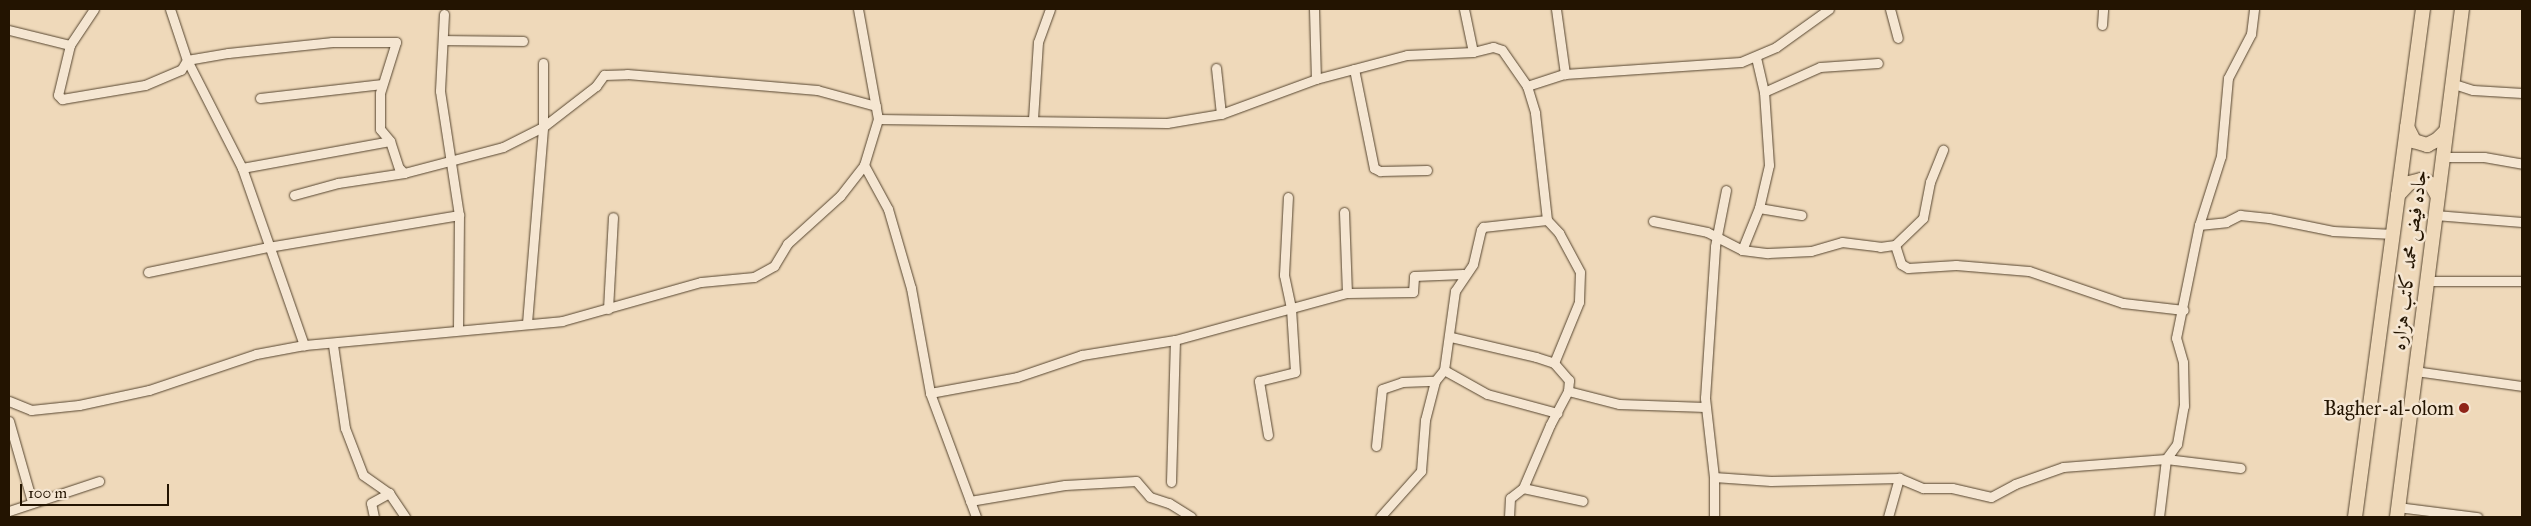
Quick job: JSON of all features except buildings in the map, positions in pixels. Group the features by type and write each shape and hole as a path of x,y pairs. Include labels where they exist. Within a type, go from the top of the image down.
{"main road":[{"path":"2355,517 2423,9"},
{"name":"جاده فیض محمد کاتب هزاره","path":"2398,512 2451,83 2462,9"},
{"path":"2407,127 2414,142 2427,145 2437,140 2445,132"},
{"path":"2398,195 2409,183 2421,180 2431,184 2437,195"}],"street":[{"path":"94,9 70,45 58,95 62,99 145,85 181,70 187,60"},
{"path":"170,9 187,60 242,168 268,247 304,345"},
{"path":"9,401 32,410 79,405 149,390 256,354 304,345 333,345 458,328 562,321 701,282 754,277 774,266 787,244 840,196 864,165 878,119 858,9"},
{"path":"1034,119 1038,42 1050,9"},
{"path":"1314,9 1316,79"},
{"path":"1464,9 1473,52"},
{"path":"1556,9 1565,74"},
{"path":"1527,86 1565,74 1690,67 1741,62 1756,58 1829,9"},
{"path":"1890,9 1898,38"},
{"path":"2102,9 2102,25"},
{"path":"2158,517 2166,459 2177,444 2184,406 2183,362 2176,338 2184,310 2199,225 2221,156 2228,78 2251,34 2254,9"},
{"path":"444,14 440,91 453,160 459,215 458,328"},
{"path":"9,30 70,45"},
{"path":"442,40 523,41"},
{"path":"187,60 332,42 396,42 382,84 380,129 390,141 399,168 404,173"},
{"path":"878,119 1034,119 1167,123 1221,114 1316,79 1407,55 1473,52 1493,47 1502,50 1527,86 1535,113 1547,220 1559,233 1580,272 1579,302 1554,364"},
{"path":"1742,250 1759,208 1769,165 1764,92 1756,58"},
{"path":"527,323 543,127 543,63"},
{"path":"1764,92 1820,67 1878,63"},
{"path":"1216,68 1221,114"},
{"path":"1354,69 1374,168 1380,171 1426,170"},
{"path":"294,195 338,183 404,173 502,147 543,127 596,86 604,75 627,74 817,90 876,106"},
{"path":"2451,83 2473,90 2522,93"},
{"path":"260,98 382,84"},
{"path":"242,168 390,141"},
{"path":"1653,220 1717,237 1742,250 1792,253 1842,242 1880,248 1895,245 1923,218 1930,182 1942,150"},
{"path":"2442,157 2484,157 2522,164"},
{"path":"864,165 888,209 911,288 930,393 976,517"},
{"path":"1714,517 1714,477 1705,407 1717,237 1726,190"},
{"path":"1268,435 1258,382 1295,373 1291,308 1284,275 1288,196"},
{"path":"1759,208 1801,215"},
{"path":"1344,212 1347,293"},
{"path":"148,272 268,247 459,215"},
{"path":"2199,225 2226,222 2240,215 2269,218 2333,231 2393,234"},
{"path":"2435,215 2522,222"},
{"path":"608,309 613,217"},
{"path":"1380,517 1421,471 1425,420 1435,381 1444,370 1451,337 1455,291 1463,274 1472,264 1483,227 1547,220"},
{"path":"1895,245 1901,264 1908,268 1956,264 2029,272 2123,303 2184,310"},
{"path":"930,393 1017,377 1082,355 1175,340 1347,293 1413,292 1414,276 1463,274"},
{"path":"2426,282 2522,281"},
{"path":"1451,337 1554,364 1569,380 1568,391 1556,413 1523,488 1510,498 1509,517"},
{"path":"1171,482 1175,340"},
{"path":"333,345 345,428 363,474 389,493 405,517"},
{"path":"1444,370 1487,394 1556,413"},
{"path":"2415,371 2522,386"},
{"path":"1376,446 1382,389 1402,382 1435,381"},
{"path":"1568,391 1619,404 1705,407"},
{"path":"9,421 32,502"},
{"path":"1714,477 1771,481 1899,478 1924,488 1952,488 1991,497 2015,484 2063,467 2166,459 2240,468"},
{"path":"1888,517 1899,478"},
{"path":"9,511 99,481"},
{"path":"970,500 1065,485 1136,481 1150,497 1169,503 1191,517"},
{"path":"1523,488 1583,501"},
{"path":"374,517 372,504 389,493"},
{"path":"2398,512 2477,517"}],"place":[{"name":"Bagher-al-olom","path":"2464,408"}]}
